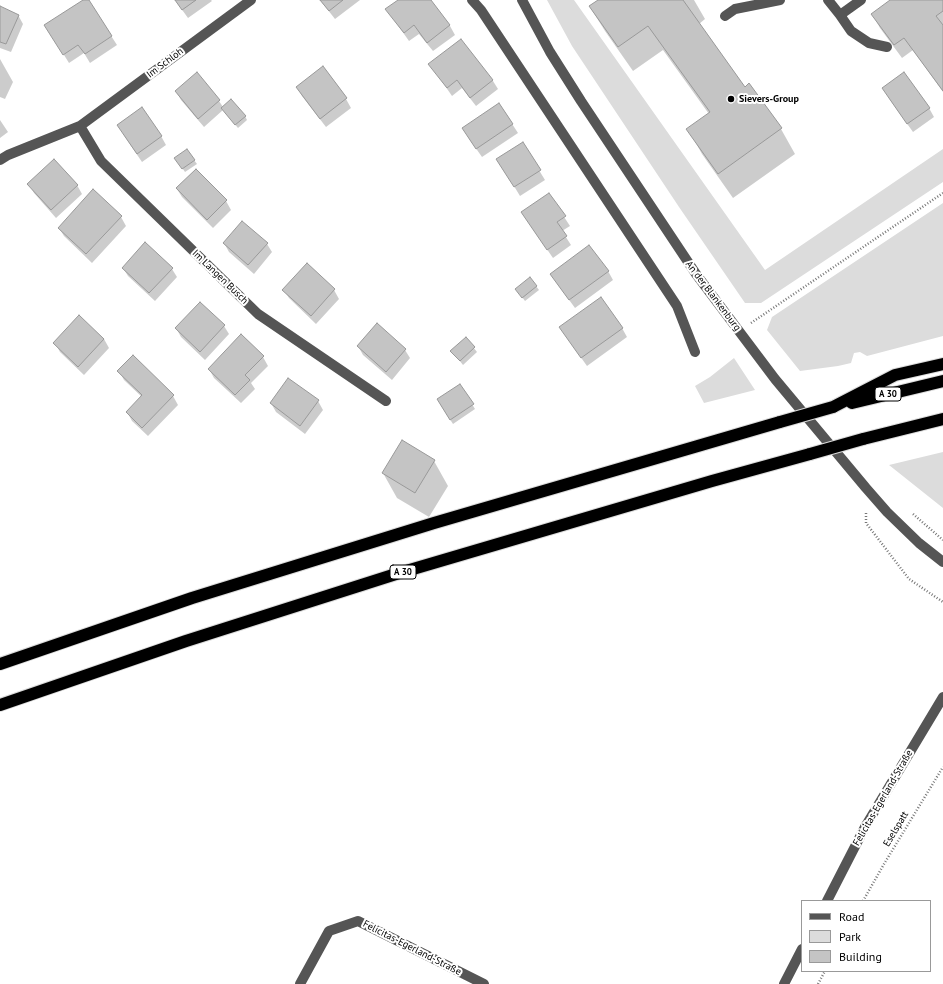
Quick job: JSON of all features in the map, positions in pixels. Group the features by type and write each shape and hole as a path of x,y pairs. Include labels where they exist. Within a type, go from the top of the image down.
{"highway":[{"path":"833,407 895,375 943,364"},
{"name":"A 30","path":"0,664 192,598 426,525 833,407 943,381"},
{"name":"A 30","path":"0,705 186,641 396,574 705,483 863,439 943,419"}],"street":[{"name":"Im Schloh","path":"0,160 8,155 80,126 251,0"},
{"path":"472,0 481,10 677,306 695,352"},
{"name":"An der Blankenburg","path":"522,0 550,52 615,154 696,274 775,379 886,512 943,562"},
{"path":"725,16 735,9 780,0"},
{"path":"828,0 851,31 869,43 887,47"},
{"path":"840,15 861,0"},
{"name":"Im Langen Busch","path":"80,126 101,161 258,314 386,401"},
{"name":"Felicitas-Egerland-Straße","path":"828,900 865,827 943,697"},
{"name":"Felicitas-Egerland-Straße","path":"300,984 328,931 358,921 484,984"},
{"path":"784,984 801,951"}],"path":[{"path":"739,331 943,193"},
{"path":"866,488 866,523 909,578 943,602"},
{"name":"Eselspatt","path":"865,900 884,864 943,767"},
{"path":"818,984 824,972"}],"green space":[{"path":"547,0 574,0 765,270 943,149 943,182 761,303 745,303 572,46"},
{"path":"943,203 943,336 867,356 860,352 854,353 851,363 800,371 767,330 772,317"},
{"path":"734,358 755,390 704,403 695,386 710,377"},
{"path":"943,452 943,508 889,465"}],"building":[{"path":"83,0 89,0 112,36 85,54 78,45 63,55 44,25"},
{"path":"175,0 196,0 182,10"},
{"path":"320,0 343,0 329,11"},
{"path":"398,0 431,0 450,25 427,43 414,25 404,33 385,9"},
{"name":"Sievers-Group","path":"598,0 683,0 745,87 749,83 782,128 718,174 686,129 710,112 648,26 618,47 589,6"},
{"path":"890,0 943,0 943,11 936,16 943,25 943,91 904,38 894,45 871,14"},
{"path":"0,6 19,15 6,44 0,42"},
{"path":"461,39 493,80 470,98 457,80 447,88 428,64"},
{"path":"323,66 347,98 320,119 296,87"},
{"path":"197,72 220,100 198,119 175,91"},
{"path":"904,72 930,108 907,124 882,88"},
{"path":"231,99 246,116 235,125 221,108"},
{"path":"499,103 513,124 476,149 462,128"},
{"path":"142,107 162,136 137,154 117,125"},
{"path":"523,142 541,170 514,187 496,159"},
{"path":"187,149 195,160 182,169 174,158"},
{"path":"54,159 78,185 51,210 27,184"},
{"path":"196,169 227,200 207,220 176,188"},
{"path":"93,189 122,216 86,254 58,228"},
{"path":"549,193 566,216 557,222 567,236 547,250 521,212"},
{"path":"242,221 268,243 248,265 223,243"},
{"path":"145,242 173,268 149,293 122,268"},
{"path":"589,245 609,271 569,300 550,274"},
{"path":"307,263 335,289 311,316 282,290"},
{"path":"530,277 537,286 522,298 515,289"},
{"path":"601,297 623,328 581,358 559,327"},
{"path":"200,302 225,325 200,352 175,328"},
{"path":"79,315 104,339 78,367 53,343"},
{"path":"377,323 406,349 386,372 357,346"},
{"path":"241,334 264,356 245,375 250,380 235,395 208,369"},
{"path":"466,337 475,347 460,361 450,351"},
{"path":"133,355 174,395 142,428 126,412 142,395 117,371"},
{"path":"288,378 319,400 300,426 270,403"},
{"path":"460,384 474,404 450,420 437,399"},
{"path":"402,440 435,460 415,493 382,473"}],"place":[{"name":"Sievers-Group","path":"731,99"}]}
